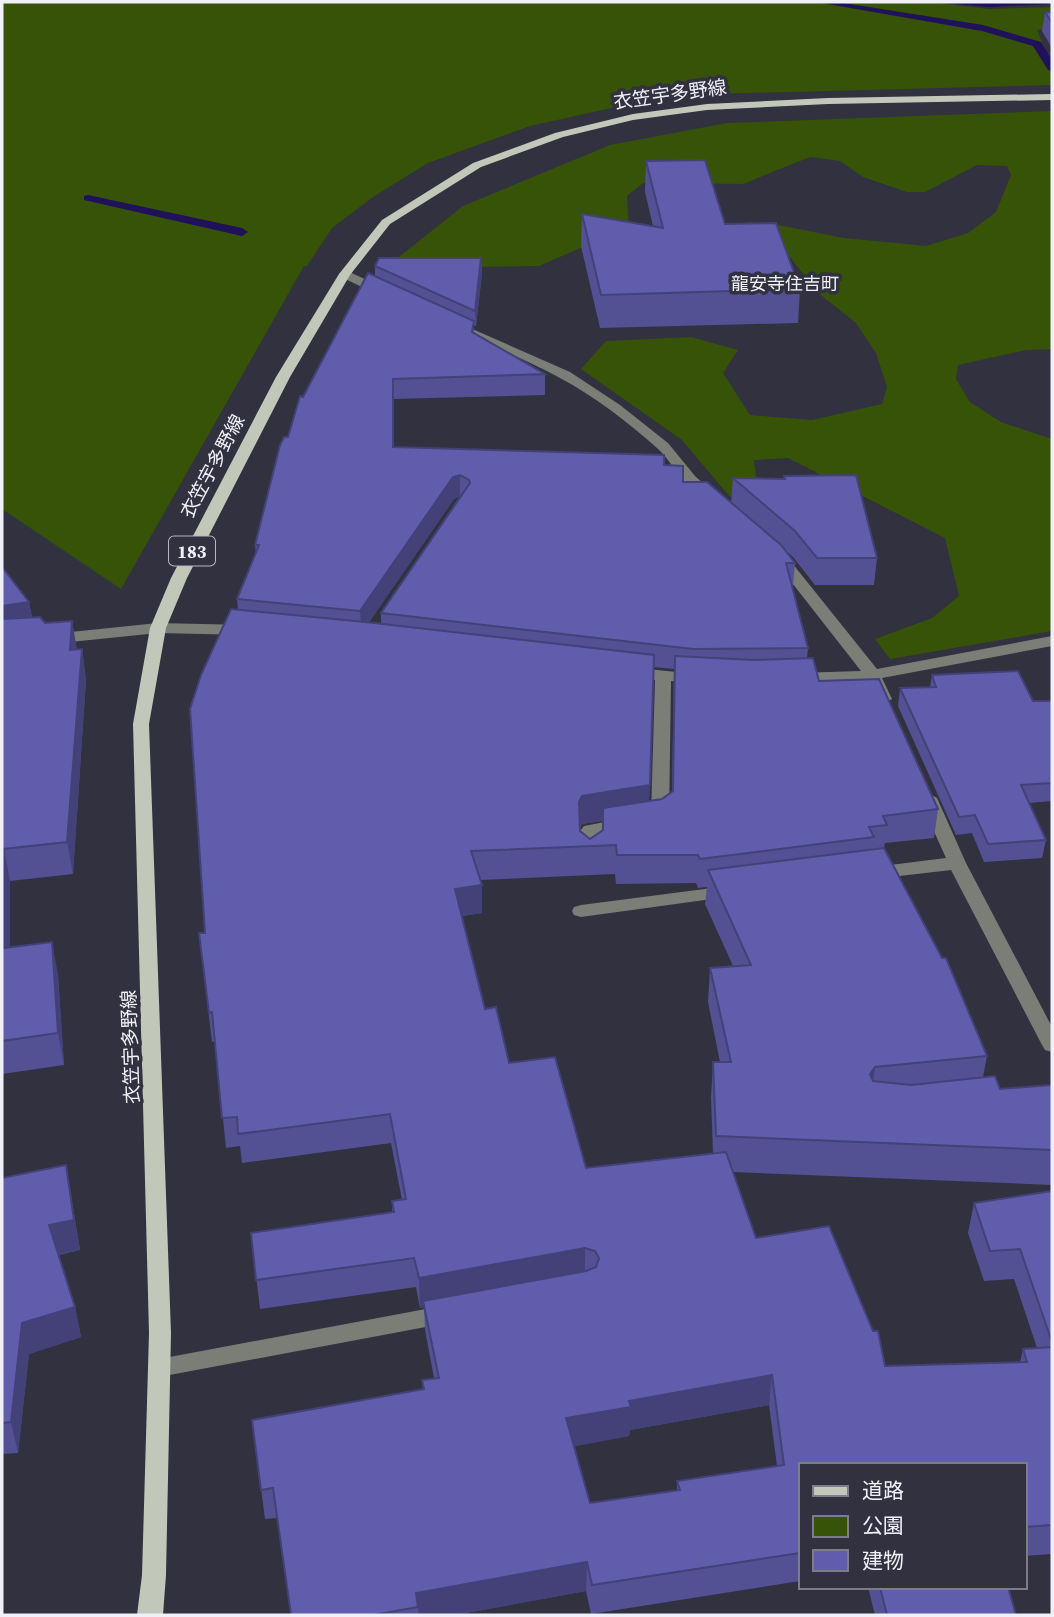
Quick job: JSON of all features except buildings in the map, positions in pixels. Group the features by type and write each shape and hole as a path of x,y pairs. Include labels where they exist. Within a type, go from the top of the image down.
{"main road":[{"name":"衣笠宇多野線","path":"150,1615 154,1575 159,1368 141,724 158,628 215,503 283,377 345,274 386,222 477,165 559,135 633,117 707,107 828,101 1052,97"}],"street":[{"path":"345,274 402,301"},
{"path":"452,324 565,374 663,446 690,479 719,504"},
{"path":"767,545 786,562 873,675 890,712"},
{"path":"39,640 158,628 257,631"},
{"path":"778,679 873,675 1052,641"},
{"path":"609,669 716,680"},
{"path":"591,859 590,830 660,818 663,676"},
{"path":"923,787 957,863 1052,1045"},
{"path":"849,876 957,863"},
{"path":"581,911 742,890"},
{"path":"159,1368 475,1309"}],"green space":[{"path":"2,2 931,2 989,9 1052,7 1052,29 1037,30 1052,66 1052,85 711,94 643,101 530,126 428,163 373,197 332,228 307,266 304,266 121,589 2,509"},
{"path":"1052,111 1052,349 1026,350 958,365 956,379 970,402 1001,422 1052,439 1052,631 890,659 875,639 932,618 959,596 945,538 788,458 754,460 757,485 730,497 682,440 581,369 606,341 691,337 738,350 723,373 750,415 812,420 882,404 887,387 876,353 856,323 817,292 790,257 724,252 702,242 748,222 768,223 844,238 926,246 968,233 996,212 1011,175 1007,166 977,165 925,192 907,192 863,177 840,161 810,157 743,184 643,183 627,196 629,237 592,243 539,266 412,268 390,264 463,206 610,145 727,123"}],"shaded area":[{"path":"933,2 1052,2 1052,4 989,7"}],"waterway":[{"path":"821,2 983,28 1037,44 1052,68"},
{"path":"88,198 242,232"}],"district":[{"name":"龍安寺住吉町","path":"785,283"}]}
